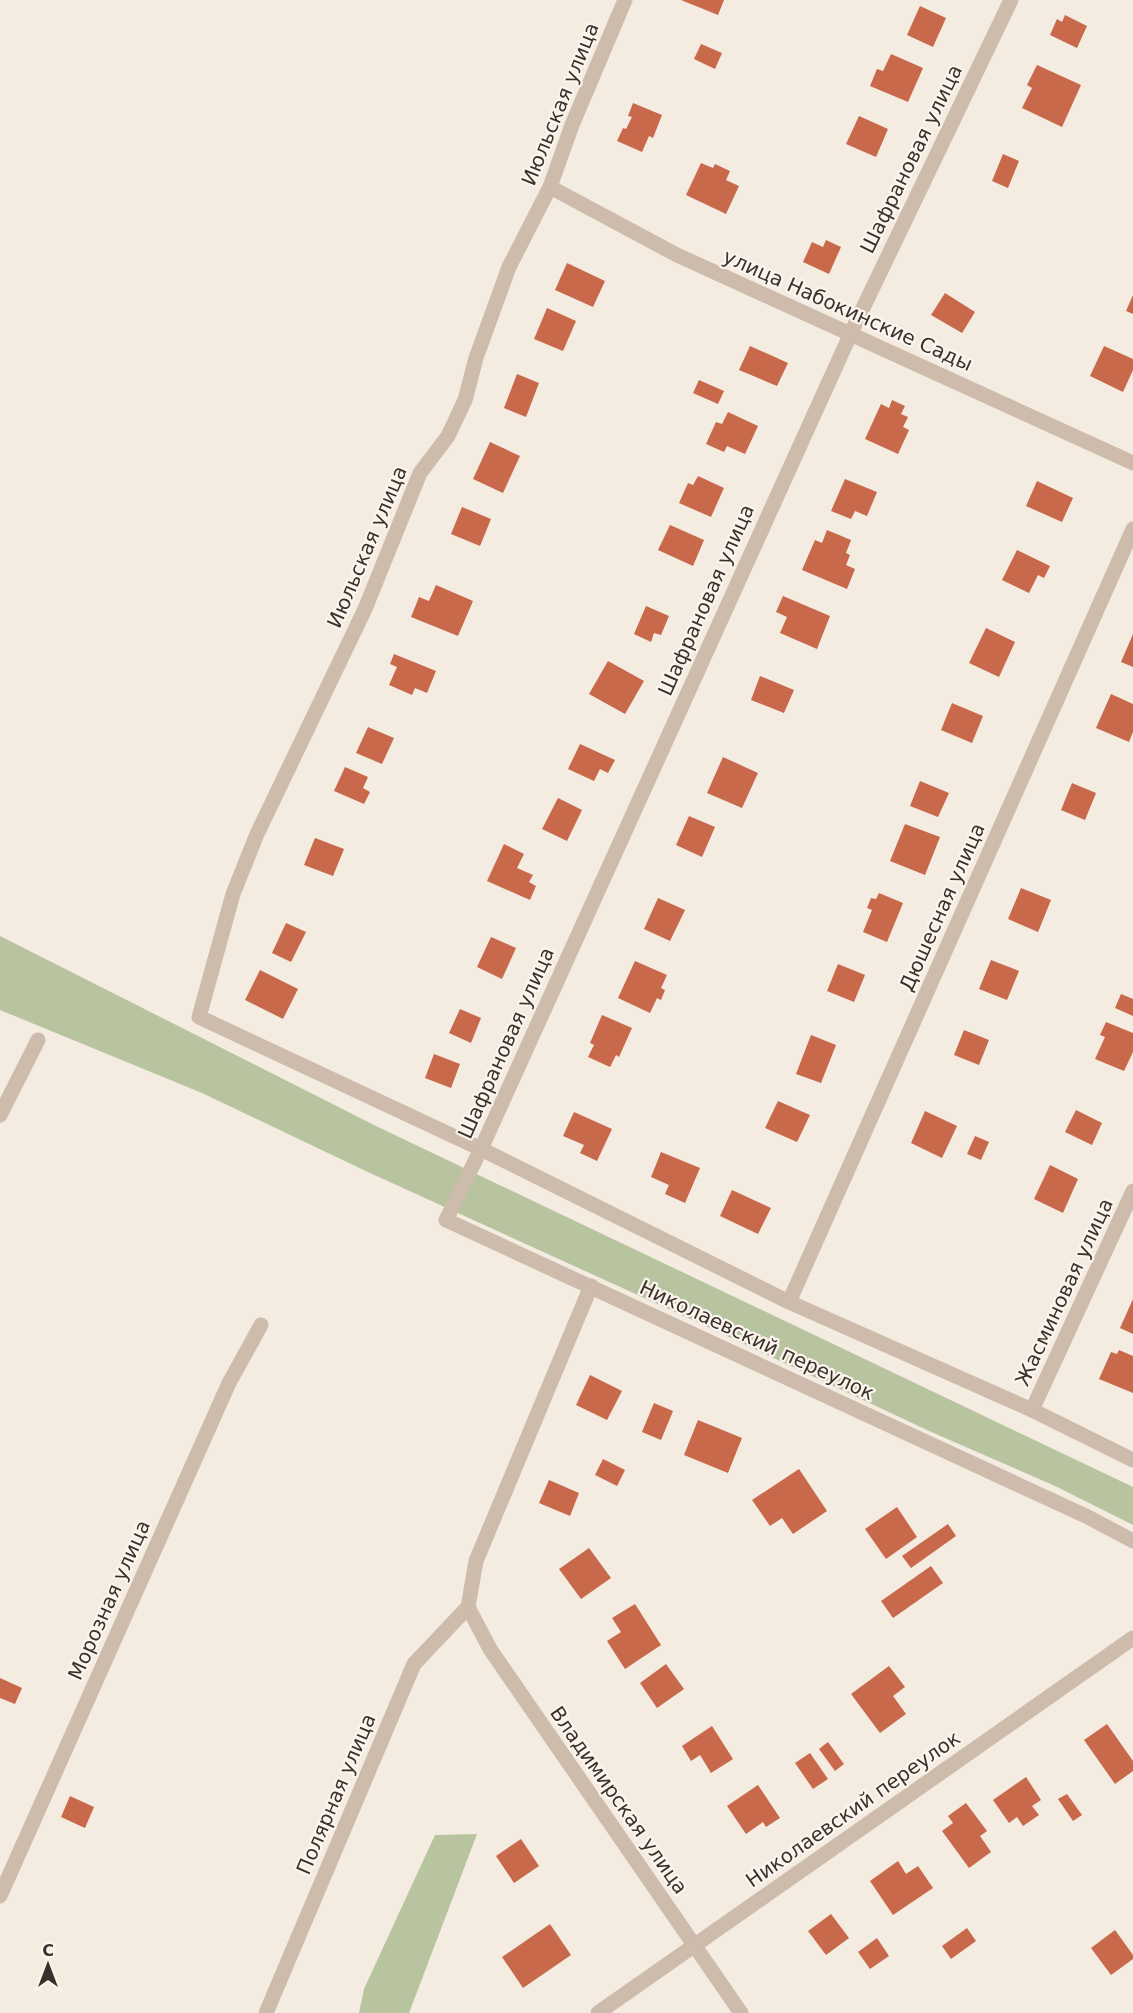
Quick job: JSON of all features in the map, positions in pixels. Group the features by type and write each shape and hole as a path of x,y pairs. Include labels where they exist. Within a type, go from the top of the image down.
{"street":[{"name":"Июльская улица","path":"481,1149 199,1017 232,894 257,834 364,609 420,473 448,436 465,400 476,358 509,267 550,187 572,125 625,0"},
{"name":"Шафрановая улица","path":"446,1220 481,1149 850,333 1011,0"},
{"name":"улица Набокинские Сады","path":"550,187 677,255 1133,463"},
{"name":"Дюшесная улица","path":"789,1302 1133,529"},
{"path":"0,1115 38,1040"},
{"path":"481,1149 789,1302 1032,1410 1133,1460"},
{"name":"Жасминовая улица","path":"1032,1410 1133,1191"},
{"name":"Николаевский переулок","path":"446,1220 1088,1517 1133,1541"},
{"path":"468,1607 476,1561 591,1286"},
{"name":"Морозная улица","path":"0,1896 224,1394 261,1325"},
{"name":"Владимирская улица","path":"468,1607 490,1649 741,2013"},
{"name":"Полярная улица","path":"266,2013 414,1665 468,1607"},
{"name":"Николаевский переулок","path":"598,2013 1133,1638"}],"green space":[{"path":"0,936 378,1127 1133,1487 1133,1525 1053,1485 929,1431 202,1093 0,1010"},
{"path":"477,1834 409,2013 359,2013 364,1989 435,1835"}],"building":[{"path":"681,0 724,0 718,15"},
{"path":"920,6 946,18 933,47 907,35"},
{"path":"1065,15 1087,26 1077,48 1050,35 1057,19 1062,22"},
{"path":"701,44 722,53 715,69 694,59"},
{"path":"891,54 923,68 908,102 870,86 877,69 883,71"},
{"path":"1037,65 1081,85 1062,127 1022,108 1032,88 1027,85"},
{"path":"633,103 662,115 653,138 649,136 642,152 617,141 623,128 626,129 632,117 628,116"},
{"path":"859,116 888,129 876,157 846,144"},
{"path":"1003,154 1019,161 1008,188 992,181"},
{"path":"701,163 713,168 715,164 730,171 726,180 739,186 726,214 686,195"},
{"path":"826,240 841,247 829,274 803,262 812,242 823,247"},
{"path":"567,263 605,281 593,307 555,290"},
{"path":"945,293 975,312 962,333 931,315"},
{"path":"1133,295 1133,314 1126,311"},
{"path":"547,308 576,321 563,351 534,339"},
{"path":"750,346 788,363 777,386 739,370"},
{"path":"1104,346 1133,359 1133,370 1123,392 1090,376"},
{"path":"517,374 539,383 526,417 504,408"},
{"path":"699,380 724,391 718,404 693,393"},
{"path":"892,400 905,406 901,414 908,417 903,427 909,430 898,454 865,439 881,404 889,408"},
{"path":"728,412 758,426 745,454 727,446 724,452 706,444 716,422 722,424"},
{"path":"490,442 520,456 503,493 473,479"},
{"path":"698,476 724,488 711,517 679,503 688,483 693,485"},
{"path":"845,479 877,492 867,516 855,511 851,519 831,511"},
{"path":"1037,481 1073,498 1062,522 1026,506"},
{"path":"462,507 491,519 480,546 451,534"},
{"path":"670,525 704,540 693,566 658,550"},
{"path":"827,530 851,540 846,553 850,555 846,565 855,569 847,589 802,570 815,540 822,543"},
{"path":"1017,550 1050,566 1044,578 1038,575 1029,593 1002,580"},
{"path":"436,585 473,601 458,636 411,617 419,597 429,601"},
{"path":"783,596 830,616 817,649 780,633 787,617 776,612"},
{"path":"646,606 669,616 661,635 654,633 651,642 634,634"},
{"path":"986,628 1015,642 999,677 969,663"},
{"path":"1133,634 1133,667 1121,662"},
{"path":"394,654 436,671 427,693 415,688 412,695 389,685 397,667 390,664"},
{"path":"608,661 644,681 625,714 589,694"},
{"path":"760,676 794,690 784,713 751,700"},
{"path":"1111,694 1133,704 1133,732 1129,742 1096,728"},
{"path":"952,703 983,716 972,743 941,730"},
{"path":"368,727 394,738 382,764 356,753"},
{"path":"580,744 615,760 608,773 600,769 594,781 568,769"},
{"path":"723,757 758,773 742,808 707,793"},
{"path":"345,767 368,777 363,788 370,792 364,804 334,791"},
{"path":"920,781 949,793 938,817 910,806"},
{"path":"1072,783 1096,793 1085,820 1061,810"},
{"path":"558,798 582,810 567,841 542,829"},
{"path":"689,816 715,827 702,857 676,845"},
{"path":"905,824 940,837 925,875 890,861"},
{"path":"315,838 344,849 333,876 304,865"},
{"path":"504,844 524,854 517,868 533,875 529,882 536,886 530,900 487,881"},
{"path":"1021,888 1051,900 1038,932 1008,919"},
{"path":"879,893 903,903 887,942 863,932 872,910 867,908 871,898 876,899"},
{"path":"658,898 685,910 670,941 644,929"},
{"path":"286,923 306,932 291,962 272,953"},
{"path":"491,937 516,948 502,979 477,967"},
{"path":"991,960 1019,971 1007,1000 979,989"},
{"path":"635,961 667,975 661,988 665,990 661,1000 657,998 650,1013 618,998"},
{"path":"838,964 865,975 854,1002 827,991"},
{"path":"260,970 298,989 283,1019 245,1000"},
{"path":"1121,994 1133,999 1133,1016 1115,1008"},
{"path":"460,1009 481,1018 471,1043 449,1033"},
{"path":"602,1015 632,1028 619,1057 616,1055 610,1067 588,1057 594,1045 590,1043"},
{"path":"1106,1022 1133,1033 1133,1052 1124,1071 1095,1059 1105,1037 1100,1035"},
{"path":"964,1030 989,1040 979,1065 954,1055"},
{"path":"811,1035 836,1045 821,1083 796,1074"},
{"path":"434,1054 460,1064 451,1088 425,1078"},
{"path":"778,1101 810,1115 797,1142 765,1128"},
{"path":"1076,1110 1102,1123 1092,1145 1065,1132"},
{"path":"925,1111 957,1126 942,1158 911,1143"},
{"path":"574,1112 612,1129 597,1161 580,1153 584,1145 563,1136"},
{"path":"975,1136 989,1142 981,1160 967,1154"},
{"path":"661,1152 700,1168 685,1203 665,1194 669,1185 651,1177"},
{"path":"1050,1165 1078,1179 1063,1213 1034,1199"},
{"path":"732,1190 771,1208 758,1234 720,1216"},
{"path":"1133,1299 1133,1334 1120,1328"},
{"path":"1119,1350 1133,1356 1133,1393 1099,1379 1111,1352 1117,1354"},
{"path":"590,1375 622,1391 607,1420 576,1405"},
{"path":"654,1403 673,1411 661,1440 642,1432"},
{"path":"698,1420 742,1438 728,1473 684,1455"},
{"path":"603,1459 625,1470 617,1486 595,1475"},
{"path":"799,1469 827,1511 793,1534 782,1518 770,1526 752,1500"},
{"path":"549,1480 579,1493 570,1516 539,1503"},
{"path":"897,1507 917,1537 886,1559 865,1529"},
{"path":"948,1524 956,1536 911,1568 902,1556"},
{"path":"589,1548 611,1578 581,1599 559,1569"},
{"path":"931,1566 943,1583 893,1618 881,1601"},
{"path":"635,1604 661,1645 625,1669 607,1641 621,1632 612,1618"},
{"path":"666,1664 684,1689 657,1708 640,1683"},
{"path":"889,1666 905,1687 893,1696 906,1714 880,1733 851,1694"},
{"path":"0,1678 22,1688 15,1704 0,1698"},
{"path":"1107,1724 1133,1761 1133,1771 1115,1784 1084,1740"},
{"path":"712,1726 733,1759 711,1773 700,1755 691,1761 682,1746"},
{"path":"828,1742 844,1764 835,1771 819,1749"},
{"path":"810,1753 828,1779 813,1789 795,1763"},
{"path":"1026,1777 1041,1800 1032,1806 1039,1815 1023,1826 1017,1817 1009,1823 993,1800"},
{"path":"758,1785 780,1818 766,1827 763,1822 746,1834 727,1806"},
{"path":"1067,1794 1082,1815 1073,1821 1058,1799"},
{"path":"70,1796 94,1807 85,1828 61,1817"},
{"path":"966,1803 987,1831 980,1836 991,1852 969,1868 942,1831 953,1823 948,1816"},
{"path":"521,1839 539,1866 514,1883 496,1856"},
{"path":"898,1861 906,1874 918,1866 933,1888 893,1915 870,1881"},
{"path":"831,1914 849,1938 826,1955 808,1931"},
{"path":"550,1924 571,1955 523,1988 502,1957"},
{"path":"967,1928 976,1941 951,1959 942,1946"},
{"path":"1115,1930 1133,1955 1133,1959 1111,1975 1091,1948"},
{"path":"877,1938 889,1956 870,1969 858,1952"}]}
